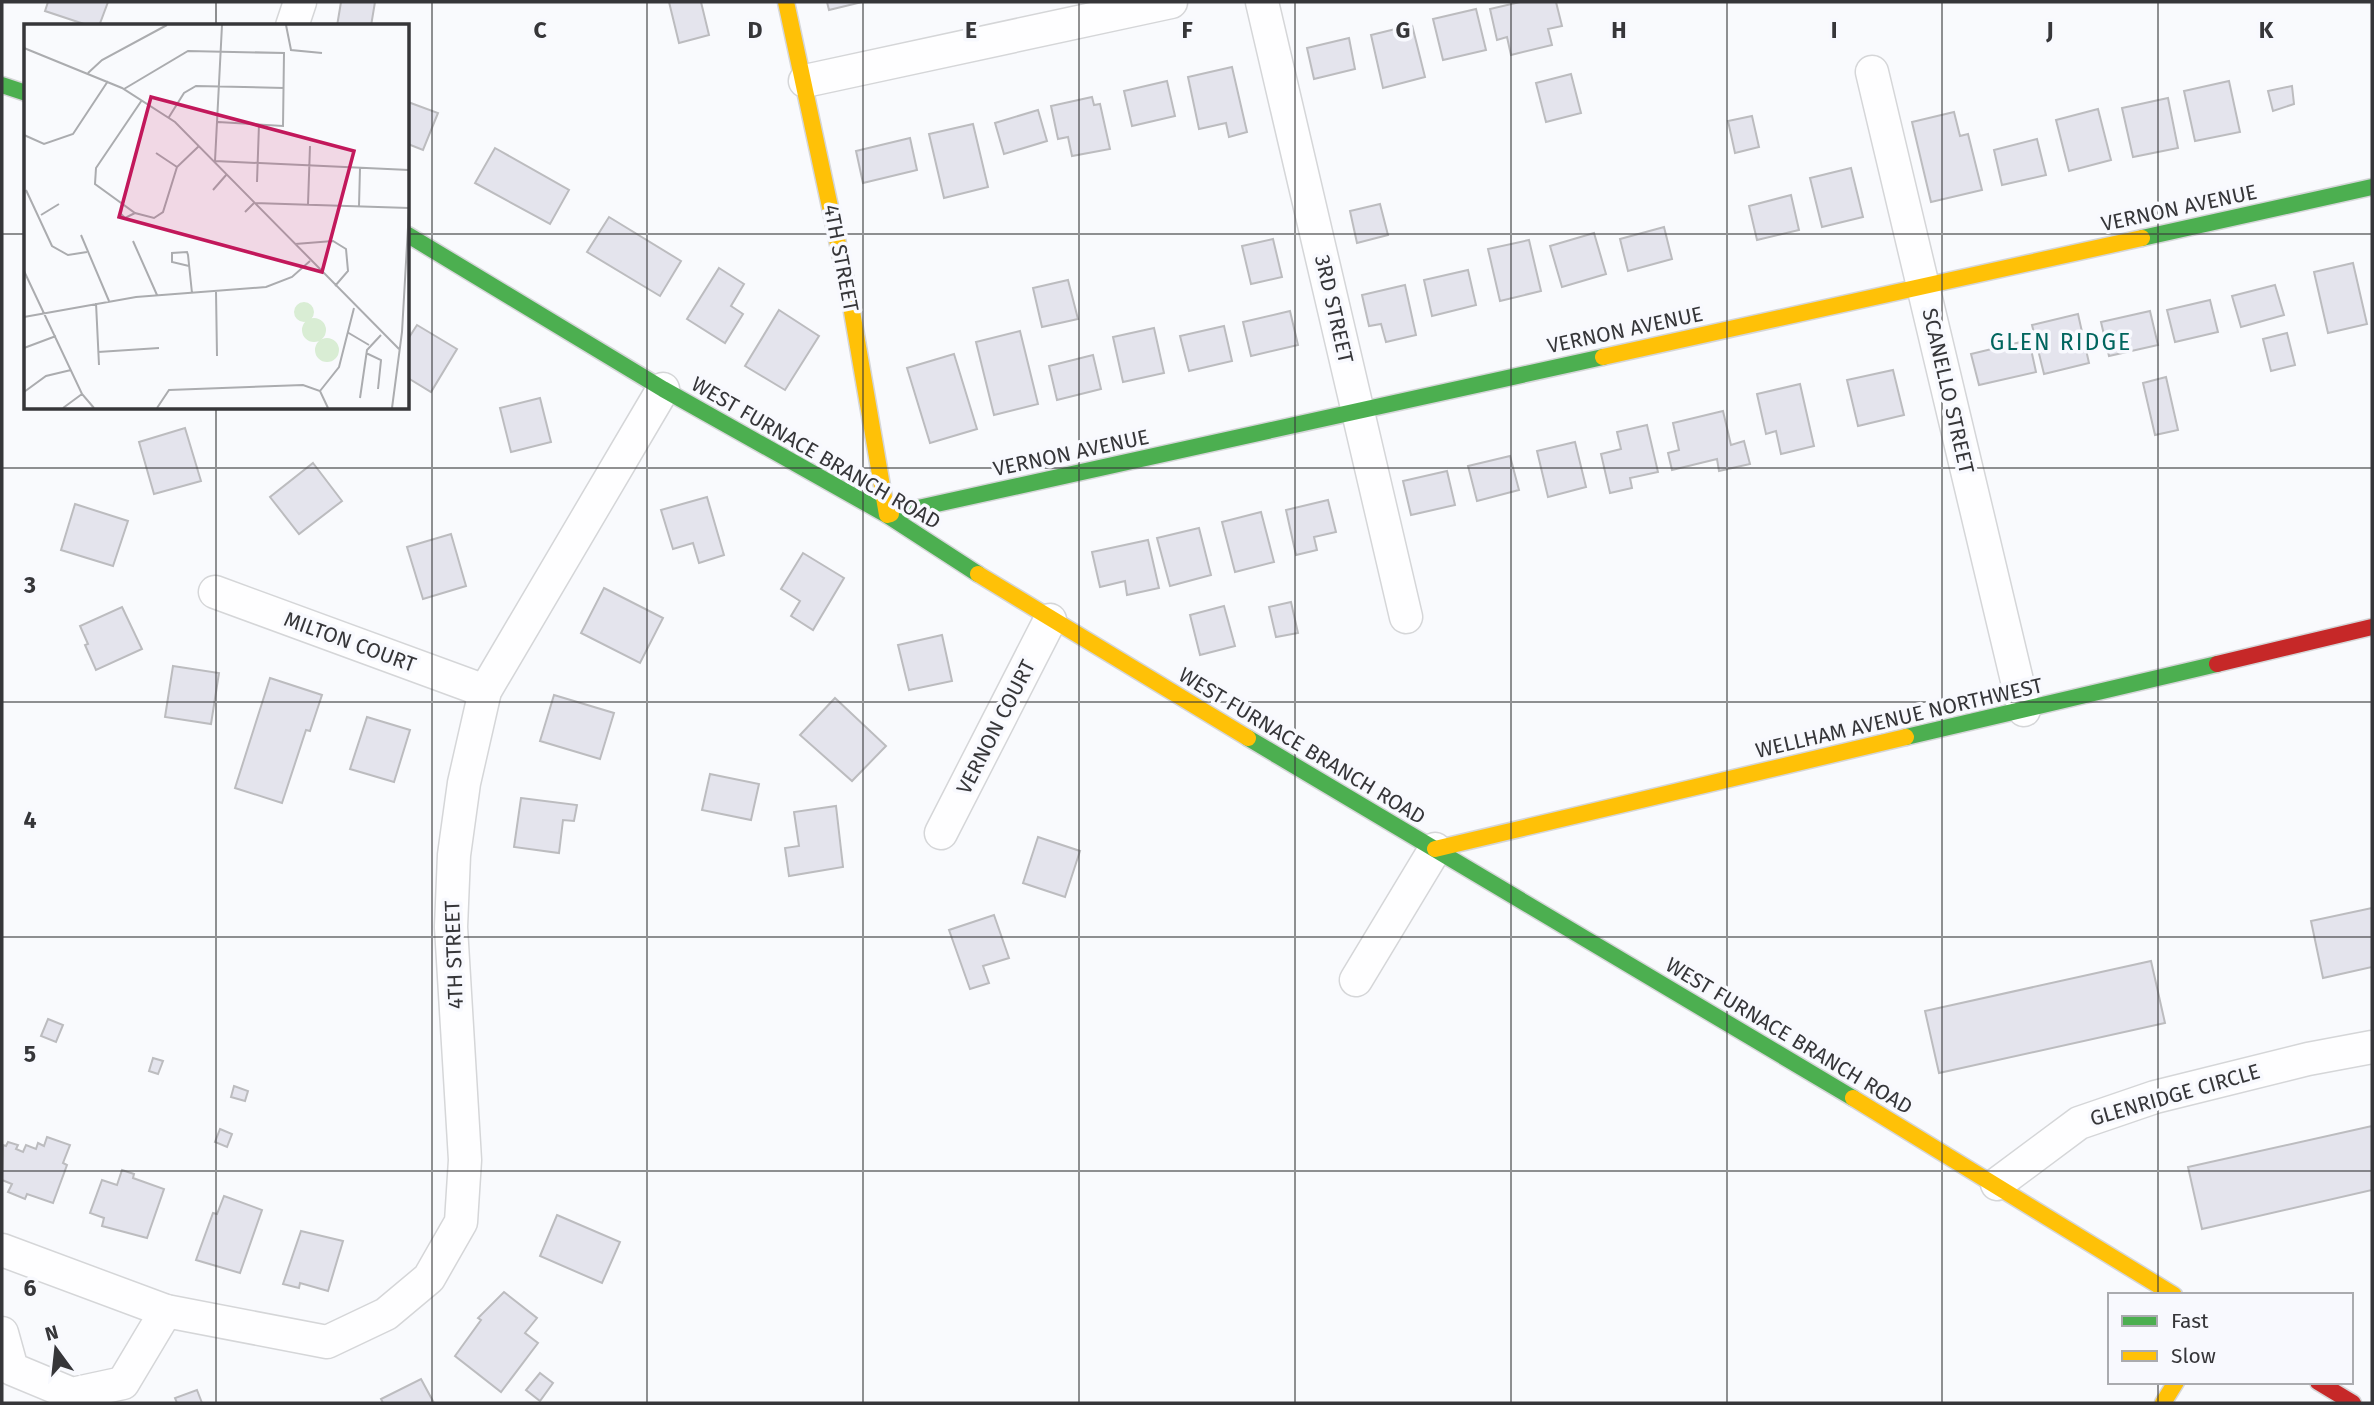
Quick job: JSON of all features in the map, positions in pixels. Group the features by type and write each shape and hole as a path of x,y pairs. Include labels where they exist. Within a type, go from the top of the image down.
{"street":[{"path":"293,24 300,2"},
{"name":"4TH STREET","path":"786,2 850,300 887,515"},
{"path":"805,81 1171,2"},
{"name":"3RD STREET","path":"1262,2 1406,617"},
{"name":"SCANELLO STREET","path":"1872,72 2024,710"},
{"path":"2,85 24,92"},
{"name":"VERNON AVENUE","path":"887,515 2372,187"},
{"name":"WEST FURNACE BRANCH ROAD","path":"410,236 663,390 887,515 1050,620 1997,1184 2171,1293"},
{"name":"4TH STREET","path":"2,1250 166,1311 327,1342 386,1314 429,1278 461,1222 465,1160 451,927 453,879 464,783 485,691 663,390"},
{"name":"MILTON COURT","path":"215,592 485,691"},
{"name":"VERNON COURT","path":"942,833 1050,620"},
{"name":"WELLHAM AVENUE NORTHWEST","path":"1435,849 2372,627"},
{"path":"1356,980 1435,849"},
{"name":"GLENRIDGE CIRCLE","path":"1997,1184 2078,1123 2155,1097 2308,1059 2372,1047"},
{"path":"2,1333 12,1369 72,1394 123,1383 166,1311"},
{"path":"2163,1403 2175,1384"},
{"path":"2321,1384 2353,1403"}],"building":[{"path":"48,2 108,2 100,24 84,24 45,11"},
{"path":"341,2 375,2 371,24 337,24"},
{"path":"669,2 701,2 709,35 679,43"},
{"path":"827,2 862,2 829,10"},
{"path":"1520,2 1556,2 1562,26 1548,29 1552,45 1511,55 1507,37 1497,40 1490,9"},
{"path":"1476,9 1486,50 1443,60 1433,19"},
{"path":"1412,25 1425,77 1383,88 1371,35"},
{"path":"1349,38 1355,69 1314,79 1307,48"},
{"path":"1232,67 1247,132 1229,137 1226,123 1199,129 1188,77"},
{"path":"1571,74 1581,113 1546,122 1536,83"},
{"path":"1167,81 1175,116 1132,126 1124,91"},
{"path":"2229,81 2240,132 2195,141 2184,91"},
{"path":"2292,86 2294,104 2273,111 2268,91"},
{"path":"1092,97 1094,105 1100,104 1110,149 1072,156 1068,137 1058,139 1051,106"},
{"path":"2168,98 2178,148 2133,157 2122,108"},
{"path":"410,103 438,113 423,150 410,145"},
{"path":"2098,109 2111,160 2069,171 2056,120"},
{"path":"1038,110 1047,141 1004,154 995,123"},
{"path":"1954,112 1960,136 1968,134 1982,190 1931,202 1912,122"},
{"path":"1752,116 1759,147 1735,153 1728,121"},
{"path":"973,124 988,187 944,198 929,134"},
{"path":"910,138 917,170 863,183 856,151"},
{"path":"2037,139 2046,175 2002,185 1994,150"},
{"path":"495,148 569,190 550,224 475,183"},
{"path":"1851,168 1863,217 1822,227 1810,178"},
{"path":"1791,195 1799,230 1757,240 1749,206"},
{"path":"1380,204 1388,235 1357,243 1350,211"},
{"path":"609,217 681,261 660,296 587,252"},
{"path":"1664,227 1672,259 1628,271 1620,239"},
{"path":"1594,233 1606,274 1562,287 1550,246"},
{"path":"1273,239 1282,277 1251,284 1242,246"},
{"path":"1529,240 1541,291 1500,301 1488,249"},
{"path":"2353,263 2367,324 2328,333 2314,272"},
{"path":"719,268 744,284 731,306 743,314 725,343 687,319"},
{"path":"1468,270 1476,305 1432,316 1424,280"},
{"path":"1068,280 1078,319 1042,327 1033,288"},
{"path":"1405,285 1416,335 1386,342 1381,324 1369,326 1362,295"},
{"path":"2275,285 2284,315 2241,327 2232,296"},
{"path":"2210,300 2218,332 2175,342 2167,310"},
{"path":"779,310 819,336 785,390 745,366"},
{"path":"1290,311 1298,345 1251,356 1243,322"},
{"path":"2150,311 2158,345 2109,356 2101,322"},
{"path":"2078,314 2089,363 2044,374 2032,325"},
{"path":"417,325 457,349 431,392 410,379 410,336"},
{"path":"1224,326 1232,361 1189,371 1180,336"},
{"path":"1154,328 1164,373 1123,382 1113,337"},
{"path":"1020,331 1038,404 994,415 976,342"},
{"path":"2287,333 2295,365 2271,371 2263,339"},
{"path":"2029,340 2036,372 1979,385 1971,354"},
{"path":"954,354 977,429 930,443 907,368"},
{"path":"1093,355 1101,389 1057,400 1049,366"},
{"path":"1893,370 1904,415 1858,426 1847,380"},
{"path":"2166,377 2178,430 2155,435 2143,383"},
{"path":"1800,384 1814,446 1781,454 1776,431 1766,434 1757,394"},
{"path":"540,398 551,442 511,452 500,408"},
{"path":"1723,411 1731,445 1744,441 1750,464 1719,471 1717,459 1672,470 1668,453 1679,450 1673,423"},
{"path":"1647,425 1658,472 1630,478 1632,488 1610,493 1601,454 1621,449 1617,432"},
{"path":"185,428 201,481 154,494 139,442"},
{"path":"1575,442 1586,487 1548,497 1537,451"},
{"path":"1510,456 1519,490 1477,501 1468,466"},
{"path":"313,463 342,501 299,534 270,497"},
{"path":"1447,471 1455,505 1411,515 1403,481"},
{"path":"707,497 724,555 699,563 693,543 673,549 661,510"},
{"path":"1328,500 1336,532 1314,537 1317,550 1296,555 1286,510"},
{"path":"75,504 128,521 113,566 61,550"},
{"path":"1261,512 1274,562 1235,572 1222,522"},
{"path":"1199,528 1211,575 1170,586 1157,538"},
{"path":"451,534 466,586 423,599 407,547"},
{"path":"1148,540 1159,588 1127,595 1125,581 1100,587 1092,552"},
{"path":"803,553 844,578 813,630 791,616 800,601 781,589"},
{"path":"604,588 663,618 640,663 581,633"},
{"path":"1291,602 1298,633 1276,637 1269,607"},
{"path":"1224,606 1235,646 1200,655 1190,615"},
{"path":"122,607 142,649 96,670 80,626"},
{"path":"942,635 952,681 909,690 898,645"},
{"path":"173,666 219,673 211,724 165,717"},
{"path":"270,678 322,695 310,731 306,730 282,803 235,788"},
{"path":"554,695 614,713 600,759 540,741"},
{"path":"835,698 886,746 852,781 800,735"},
{"path":"367,717 410,730 394,782 350,769"},
{"path":"710,774 759,784 751,820 702,810"},
{"path":"521,798 577,805 574,821 563,820 559,853 514,847"},
{"path":"836,806 843,867 789,876 785,848 799,846 794,812"},
{"path":"1038,837 1080,851 1065,897 1023,883"},
{"path":"2372,908 2372,967 2323,978 2311,921"},
{"path":"994,915 1009,958 983,966 989,983 970,989 949,930"},
{"path":"2151,961 2165,1023 1939,1073 1925,1011"},
{"path":"48,1019 63,1025 56,1042 41,1036"},
{"path":"153,1058 163,1061 158,1074 149,1071"},
{"path":"234,1086 248,1091 245,1101 231,1097"},
{"path":"2372,1126 2372,1190 2202,1229 2188,1167"},
{"path":"220,1129 232,1134 227,1147 215,1142"},
{"path":"47,1137 70,1145 63,1163 67,1165 53,1203 27,1194 25,1199 8,1192 12,1184 2,1180 3,1145 6,1146 8,1142 18,1145 16,1149 23,1152 26,1145 36,1149 38,1143 44,1146"},
{"path":"122,1170 134,1174 133,1178 164,1189 147,1238 102,1226 104,1218 90,1213 102,1180 117,1185"},
{"path":"224,1196 262,1210 240,1273 196,1260 213,1213 217,1214"},
{"path":"557,1215 620,1242 602,1283 540,1256"},
{"path":"301,1231 343,1241 328,1291 300,1283 299,1288 283,1284"},
{"path":"504,1292 537,1318 525,1333 538,1343 501,1392 455,1356 481,1320 478,1318"},
{"path":"540,1373 553,1383 540,1401 526,1390"},
{"path":"421,1379 434,1403 383,1403 381,1399"},
{"path":"197,1390 202,1403 177,1403 175,1398"}],"traffic: fast":[{"path":"2,85 24,92"},
{"path":"2142,238 2372,187"},
{"path":"410,236 663,389 887,515 978,574"},
{"path":"891,514 1603,357"},
{"path":"1906,737 2217,664"},
{"path":"1248,738 1853,1098"}],"traffic: slow":[{"path":"786,2 850,300 887,515 891,514"},
{"path":"1603,357 2142,238"},
{"path":"978,574 1248,738"},
{"path":"1435,849 1906,737"},
{"path":"1853,1098 2171,1293"},
{"path":"2163,1403 2175,1384"}],"traffic: jam":[{"path":"2217,664 2372,627"},
{"path":"2321,1384 2353,1403"}],"district":[{"name":"GLEN RIDGE","path":"2061,342"}]}
